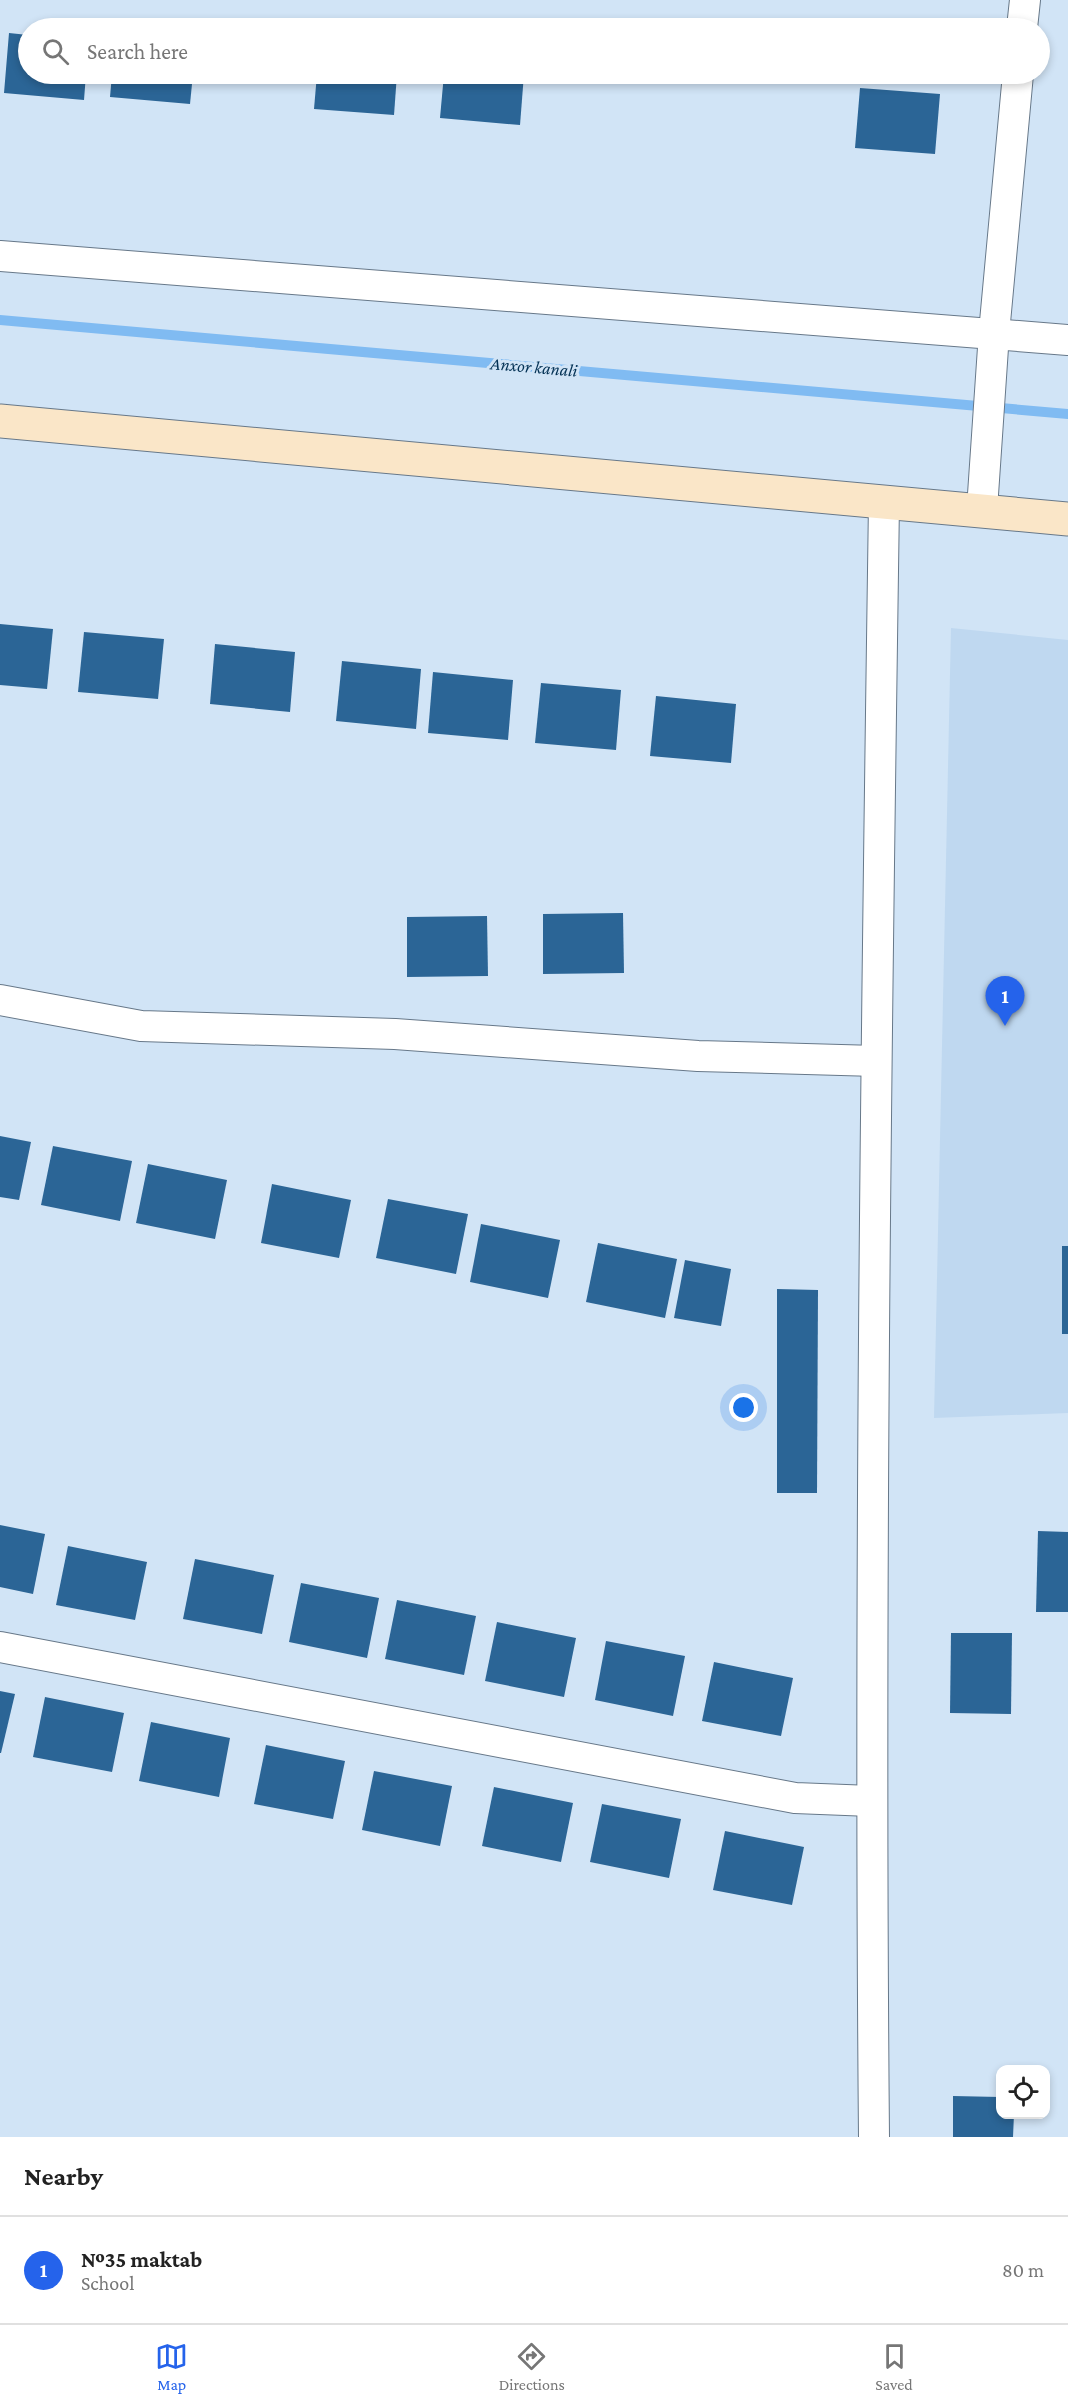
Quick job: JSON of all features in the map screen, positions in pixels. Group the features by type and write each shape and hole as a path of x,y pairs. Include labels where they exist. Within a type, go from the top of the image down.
{"street":[{"path":"1023,18 1025,0"},
{"path":"982,510 994,333 1017,84"},
{"path":"0,256 1068,340"},
{"path":"0,421 1068,519"},
{"path":"874,2137 871,1801 876,1061 884,502"},
{"path":"0,1000 141,1026 395,1034 698,1056 876,1061"},
{"path":"0,1647 795,1798 871,1801"}],"shaded area":[{"path":"951,628 1068,640 1068,1413 934,1418"}],"building":[{"path":"9,33 18,34 18,84 85,84 84,100 4,93"},
{"path":"111,84 192,84 190,104 110,97"},
{"path":"316,84 396,84 394,115 314,109"},
{"path":"443,84 523,84 520,125 440,118"},
{"path":"860,88 940,94 935,154 855,148"},
{"path":"0,624 53,629 47,689 0,685"},
{"path":"84,632 164,639 158,699 78,692"},
{"path":"215,644 295,652 290,712 210,704"},
{"path":"342,661 421,669 416,729 336,721"},
{"path":"433,672 513,680 508,740 428,733"},
{"path":"541,683 621,690 616,750 535,743"},
{"path":"656,696 736,704 731,763 650,756"},
{"path":"623,913 624,973 543,974 543,914"},
{"path":"487,916 488,976 407,977 407,917"},
{"path":"0,1136 31,1142 19,1200 0,1197"},
{"path":"53,1146 132,1161 120,1221 41,1205"},
{"path":"148,1164 227,1180 215,1239 136,1223"},
{"path":"272,1184 351,1200 339,1258 261,1243"},
{"path":"388,1199 468,1214 456,1274 376,1258"},
{"path":"481,1224 560,1240 548,1298 470,1282"},
{"path":"598,1243 677,1259 665,1318 586,1302"},
{"path":"1062,1246 1068,1246 1068,1334 1062,1334"},
{"path":"685,1260 731,1269 721,1326 674,1318"},
{"path":"777,1289 818,1290 817,1493 777,1493"},
{"path":"0,1525 45,1534 33,1594 0,1587"},
{"path":"1038,1531 1068,1532 1068,1612 1036,1612"},
{"path":"68,1546 147,1562 135,1620 56,1605"},
{"path":"195,1559 274,1575 262,1634 183,1619"},
{"path":"301,1583 379,1598 367,1658 289,1642"},
{"path":"397,1600 476,1616 464,1675 385,1659"},
{"path":"497,1622 576,1638 564,1697 485,1681"},
{"path":"951,1633 1012,1633 1011,1714 950,1713"},
{"path":"606,1641 685,1656 673,1716 595,1700"},
{"path":"714,1662 793,1678 781,1736 702,1721"},
{"path":"0,1691 15,1694 1,1753 0,1753"},
{"path":"45,1697 124,1713 112,1772 33,1757"},
{"path":"151,1722 230,1738 219,1797 139,1781"},
{"path":"266,1745 345,1761 333,1819 254,1804"},
{"path":"374,1771 452,1786 440,1846 362,1830"},
{"path":"494,1787 573,1803 561,1862 482,1846"},
{"path":"602,1804 681,1819 669,1878 590,1862"},
{"path":"725,1831 804,1847 792,1905 713,1890"},
{"path":"953,2096 996,2097 996,2119 1014,2119 1013,2137 953,2137"}],"waterway":[{"name":"Anxor kanali","path":"0,320 1068,414"}],"place":[{"name":"№35 maktab","path":"1005,1026"}]}
